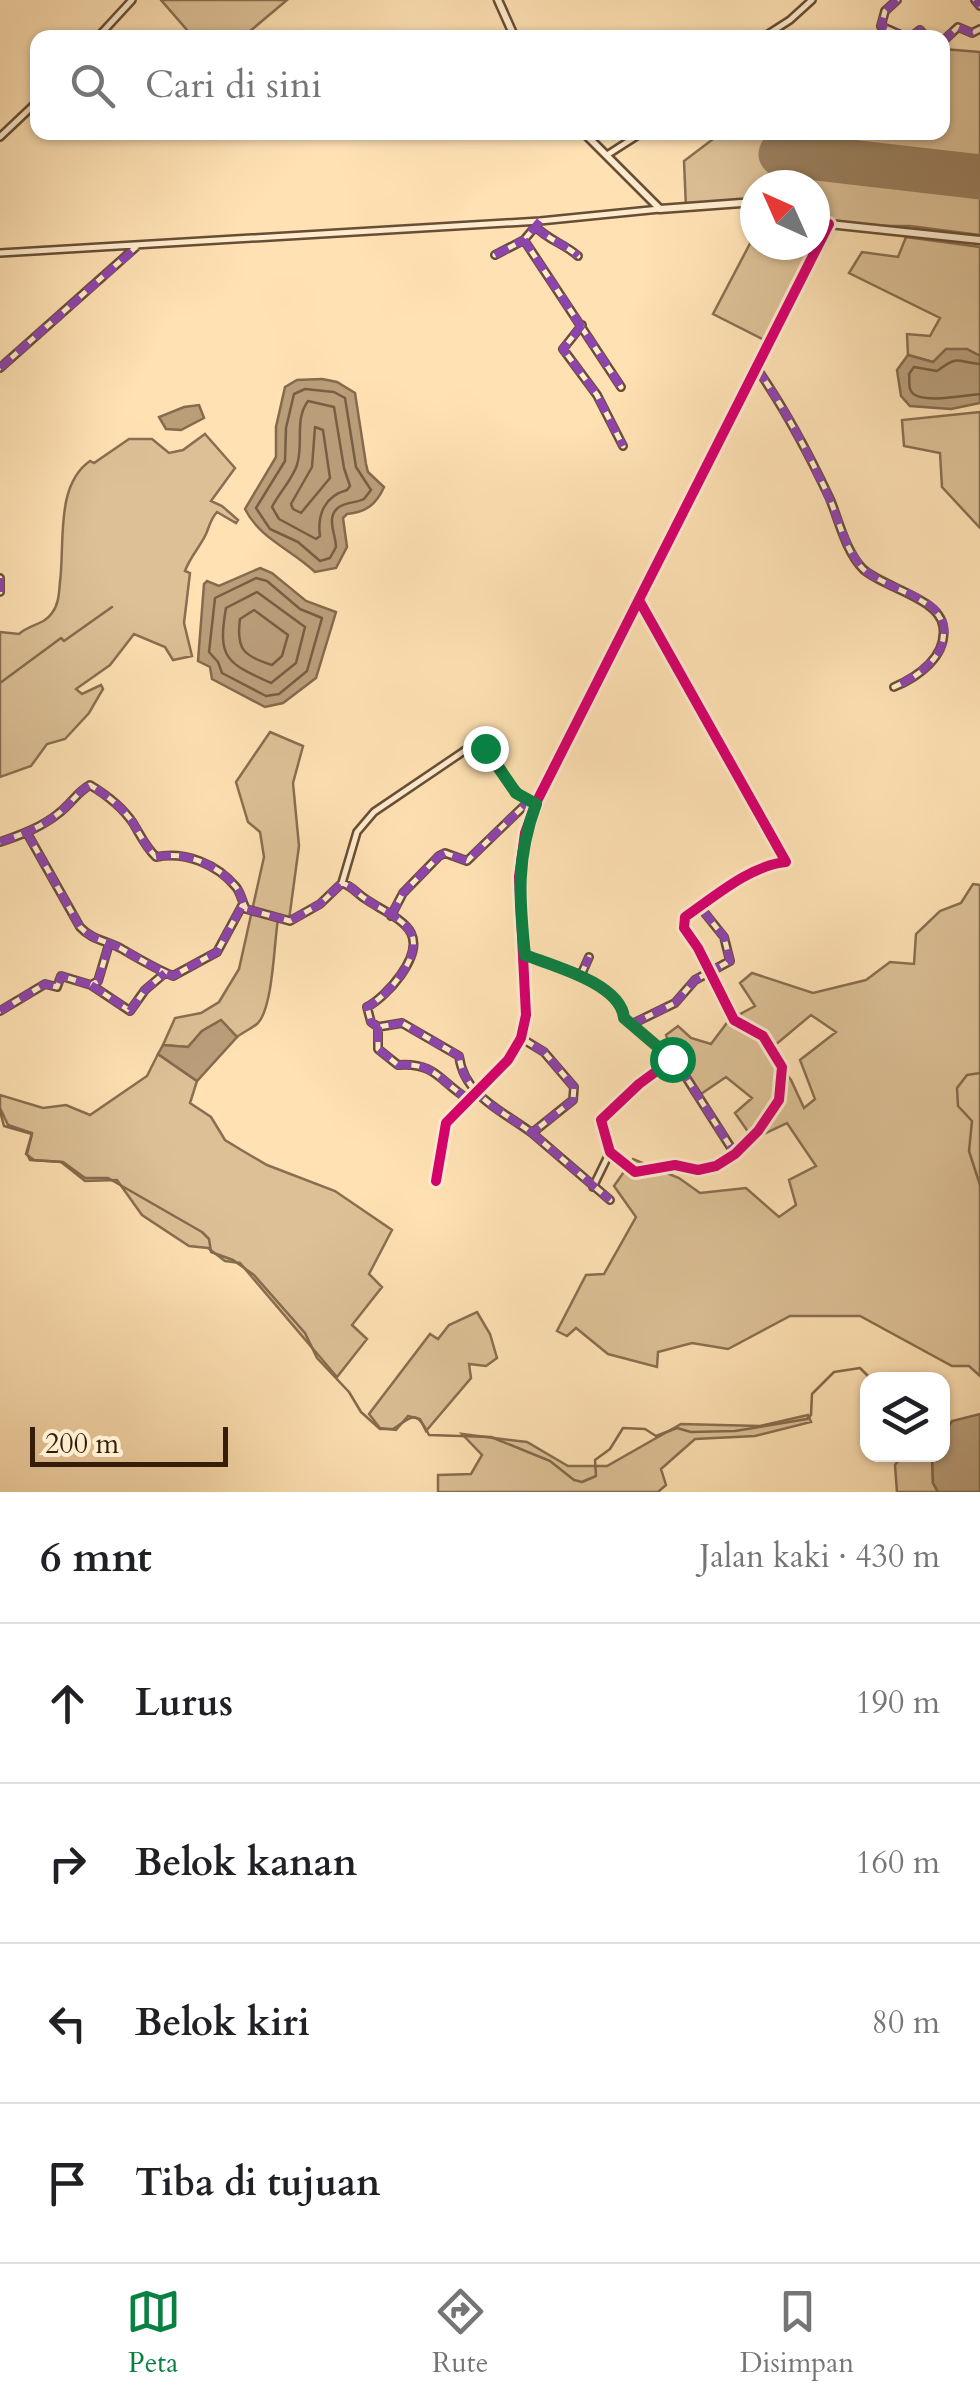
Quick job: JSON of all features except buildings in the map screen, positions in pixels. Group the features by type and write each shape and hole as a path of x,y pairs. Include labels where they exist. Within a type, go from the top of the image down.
{"street":[{"path":"104,30 132,0"},
{"path":"498,0 511,30"},
{"path":"774,30 812,0"},
{"path":"890,30 881,26 885,11 897,0"},
{"path":"975,0 980,6"},
{"path":"950,34 958,26 972,33 980,29"},
{"path":"0,137 30,108"},
{"path":"590,140 660,208"},
{"path":"605,156 630,140"},
{"path":"0,253 362,230 538,224 660,208 740,203"},
{"path":"495,254 524,240 538,224"},
{"path":"538,224 544,236 568,246 578,256"},
{"path":"830,224 980,240"},
{"path":"524,240 621,388"},
{"path":"0,368 136,246"},
{"path":"436,1181 446,1124 508,1060 521,1038 526,1015 519,877 532,803 640,602 812,260"},
{"path":"582,325 563,349 597,395 623,446"},
{"path":"757,369 799,437 861,568 928,604 942,619 943,638 934,659 918,676 894,688"},
{"path":"0,578 0,592"},
{"path":"610,1152 635,1172 675,1165 698,1170 716,1166 758,1131 779,1100 782,1067 763,1036 734,1020 684,928 685,918 700,907 770,864 786,862 640,602"},
{"path":"0,842 27,833 62,812 79,790 90,785 132,821 145,846 156,857 182,854 193,858 235,886 246,908 290,921 320,904 342,883 357,832 374,812 470,747 480,744 490,751 516,793 532,803"},
{"path":"392,916 404,893 439,856 446,853 468,862 532,803"},
{"path":"27,833 90,938 173,976 217,952 243,904"},
{"path":"342,883 354,887 360,896 410,929 414,944 411,956 384,998 367,1007 372,1022 378,1027 402,1023 459,1056 461,1076 475,1091 500,1114 532,1132 610,1200"},
{"path":"632,1024 675,1004 696,980 730,961 724,937 700,907"},
{"path":"91,984 98,981 109,944"},
{"path":"525,955 581,975 617,998 623,1006 624,1018 672,1059 735,1154"},
{"path":"581,975 589,957"},
{"path":"0,1011 45,984 57,987 61,976 91,984 130,1012 145,990 165,972"},
{"path":"378,1027 378,1048 398,1065 418,1063 431,1069 468,1100"},
{"path":"521,1038 544,1052 574,1087 575,1094 573,1100 532,1132"},
{"path":"592,1186 610,1152 601,1120 672,1059"}],"shaded area":[{"path":"161,0 287,0 251,30 187,30"},
{"path":"950,50 980,52 980,161 944,156 942,165 822,151 818,141 806,140 950,140"},
{"path":"712,140 783,140 779,170 740,170 740,204 686,208 684,161"},
{"path":"821,168 940,181 940,191 974,195 980,191 980,235 910,226 832,226 830,170"},
{"path":"906,237 980,247 980,356 966,349 933,362 908,355 907,334 930,336 940,318 849,273 862,252 898,257"},
{"path":"741,260 810,260 768,342 713,314"},
{"path":"980,412 980,528 942,487 940,453 904,446 902,420"},
{"path":"205,434 235,468 211,501 238,520 236,523 217,512 185,571 190,573 184,623 192,656 173,660 165,647 134,634 110,665 76,689 82,694 101,685 103,689 89,713 65,739 47,744 31,766 0,777 0,632 19,634 45,620 54,609 71,485 90,461 94,463 129,439 152,439 169,453 183,450"},
{"path":"270,732 303,746 293,783 299,846 289,920 278,919 263,1015 256,1025 237,1037 221,1020 202,1031 188,1047 163,1045 175,1018 201,1013 219,1002 239,969 264,857 260,832 248,822 236,782"},
{"path":"973,884 980,885 980,1376 969,1366 952,1366 860,1316 790,1316 728,1349 692,1343 658,1352 657,1367 608,1354 576,1328 567,1336 557,1331 586,1275 604,1274 636,1217 614,1186 633,1159 679,1178 700,1193 746,1188 779,1217 796,1205 789,1180 816,1166 787,1123 753,1139 735,1113 752,1098 726,1077 698,1096 678,1070 666,1035 678,1026 691,1038 711,1044 729,1020 755,1006 740,983 752,973 813,993 866,980 890,962 914,964 916,934 940,911 961,903","holes":["811,1015 836,1032 800,1060 815,1099 804,1108 791,1080 768,1051"]},
{"path":"158,1054 197,1081 190,1103 211,1117 225,1140 267,1165 335,1191 392,1230 369,1274 382,1287 352,1325 367,1339 337,1377 240,1263 225,1261 208,1248 189,1246 142,1215 117,1180 85,1181 61,1162 34,1160 26,1154 32,1133 8,1125 0,1108 0,1095 43,1108 66,1105 90,1115 147,1076"},
{"path":"477,1312 490,1334 497,1358 486,1366 469,1364 471,1378 426,1431 420,1419 408,1416 396,1430 380,1428 369,1414 430,1334 438,1339 449,1325"},
{"path":"808,1415 811,1422 755,1436 695,1439 661,1469 666,1485 658,1492 438,1492 438,1475 471,1474 482,1455 462,1434 527,1442 568,1466 607,1466 681,1424 760,1426"},
{"path":"932,1462 933,1483 938,1492 897,1492 895,1465"}],"water":[{"path":"946,349 967,349 980,356 980,403 951,409 910,406 901,396 897,370 908,355 933,362"},
{"path":"297,380 337,382 355,393 368,472 384,487 370,506 343,518 347,547 336,568 315,572 267,536 245,509 276,457 276,427 285,387"},
{"path":"199,405 204,418 181,430 166,429 159,417 184,407"},
{"path":"260,568 306,601 336,612 316,678 283,703 265,707 212,679 210,667 198,661 204,584 207,581 219,586"},
{"path":"221,1020 237,1037 197,1081 158,1054 163,1045 188,1047 202,1031"},
{"path":"980,1414 980,1492 938,1492 933,1483 932,1462 950,1462 952,1421"}],"waterway":[{"path":"0,683 112,607"},
{"path":"980,1073 967,1075 957,1088 958,1106 972,1121 969,1151 980,1185"},
{"path":"0,1111 4,1126 32,1134 27,1154 30,1160 63,1162 85,1178 108,1178 202,1232 209,1239 211,1252 233,1260 254,1275 305,1333 317,1358 349,1392 361,1412 380,1429 393,1429 414,1417 429,1435 491,1437 550,1461 582,1482 596,1476 595,1460 610,1449 623,1428 645,1429 656,1436 677,1428 691,1432 735,1431 807,1419 811,1415 812,1394 834,1372 860,1368 864,1372"}],"runway":[{"path":"781,154 980,177"}],"marked path":[{"path":"890,30 881,26 885,11 897,0"},
{"path":"975,0 980,6"},
{"path":"950,34 958,27 972,33 980,29"},
{"path":"540,221 524,240 621,387"},
{"path":"536,227 578,256"},
{"path":"495,255 524,240"},
{"path":"0,368 137,247"},
{"path":"582,325 563,349 597,395 623,446"},
{"path":"757,369 804,447 860,565 868,573 927,603 942,619 945,631 939,652 923,670 894,687"},
{"path":"0,578 0,592"},
{"path":"0,842 46,822 90,785 124,812 156,857 178,856 210,866 236,887 246,909 290,921 320,904 342,883 350,886 403,923 413,943 401,975 367,1007 371,1022 378,1027 402,1023 459,1056 462,1070 477,1092 532,1133 573,1100 574,1087 544,1052 521,1038"},
{"path":"391,916 403,893 439,856 445,853 467,861 528,802"},
{"path":"27,833 85,932 173,976 217,952 243,904"},
{"path":"632,1024 675,1003 695,980 730,961 724,937 700,907"},
{"path":"0,1011 45,984 57,987 61,976 91,985 98,981 109,944"},
{"path":"525,955 581,975 589,957"},
{"path":"91,985 130,1011 145,990 165,973"},
{"path":"581,975 614,998 624,1018 677,1063 735,1154"},
{"path":"378,1027 378,1049 398,1065 421,1067 437,1074 468,1099"},
{"path":"532,1133 610,1200"}],"cycle path":[{"path":"436,1181 446,1123 508,1060 521,1038 526,1015 519,877 525,833 536,803 811,260"},
{"path":"640,602 786,862 760,869 733,883 685,917 684,928 734,1020 763,1036 782,1067 779,1100 758,1131 716,1166 698,1170 675,1165 635,1172 610,1152 601,1120 673,1059"}],"route":[{"path":"485,748 516,793 536,804 525,833 519,877 525,955 581,975 617,998 623,1006 624,1018 672,1059"}]}
